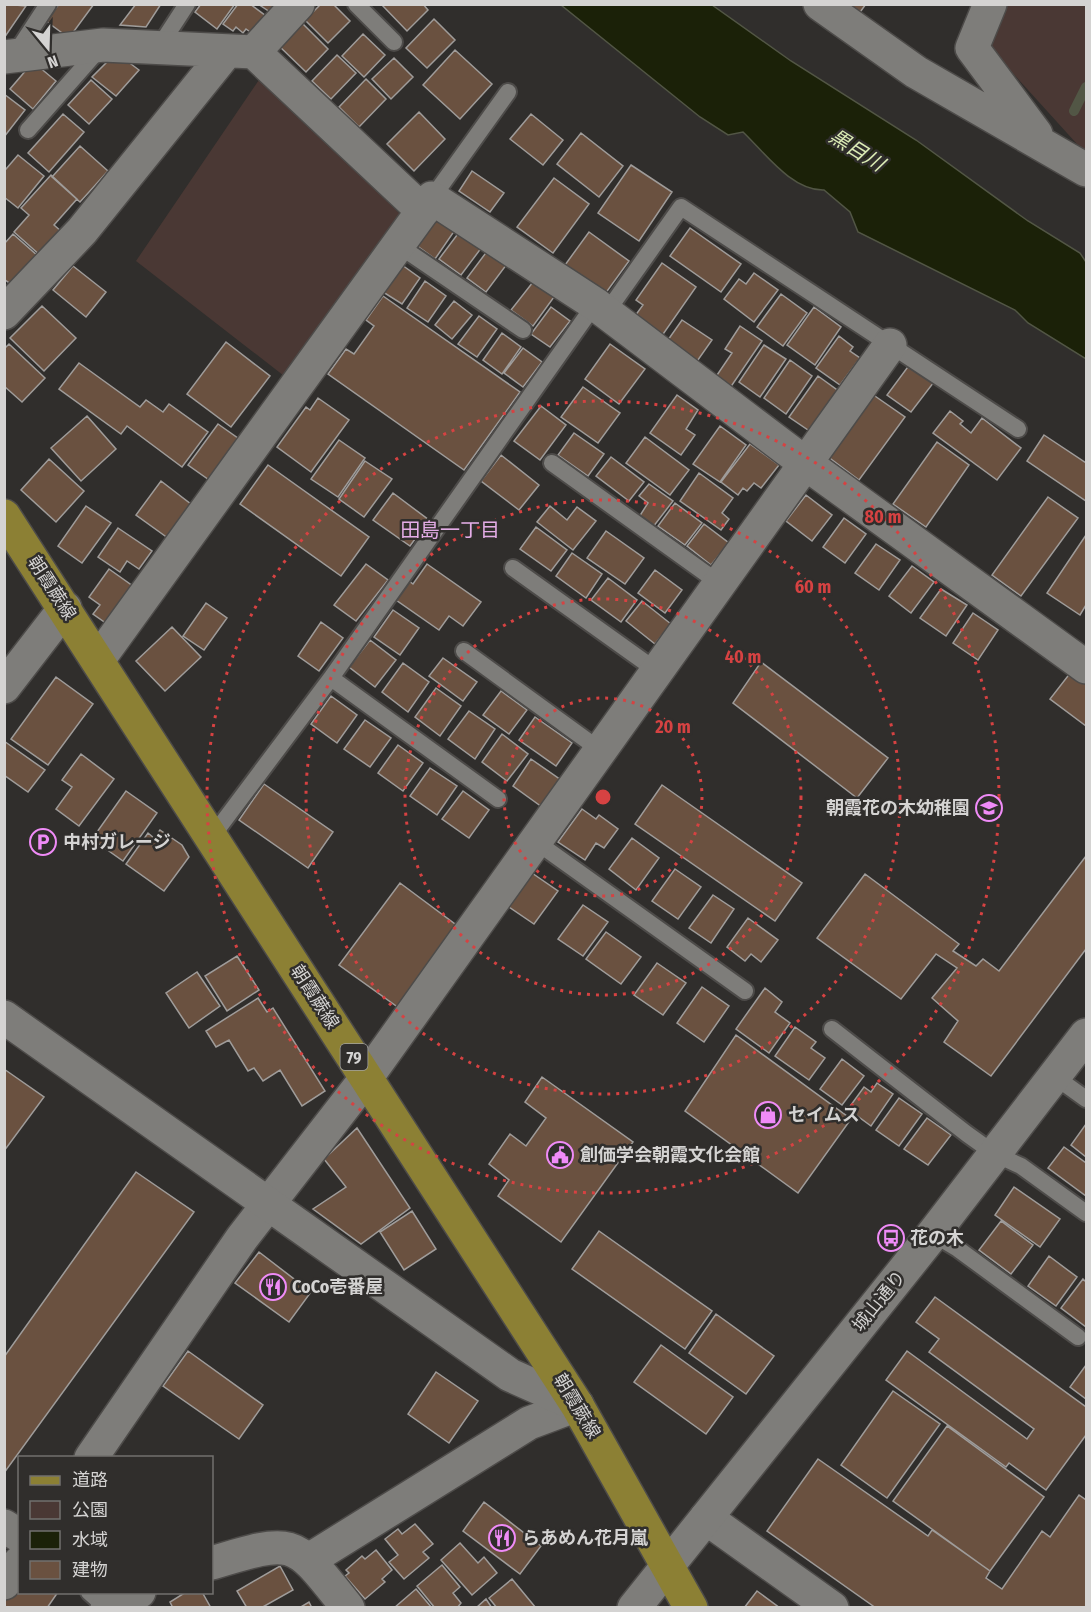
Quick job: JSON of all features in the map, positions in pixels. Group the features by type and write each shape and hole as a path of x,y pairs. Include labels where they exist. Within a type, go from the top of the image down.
{"main road":[{"name":"朝霞蕨線","path":"4,516 577,1405 691,1608"}],"street":[{"path":"4,313 82,231 241,51 298,4"},
{"path":"820,4 915,72 1086,170"},
{"path":"990,4 972,48 1043,144"},
{"path":"9,56 102,45 241,51 428,205 601,308 805,463 1086,667"},
{"path":"98,660 428,205"},
{"path":"92,1456 268,1203 367,1077 890,345"},
{"path":"4,687 65,608"},
{"path":"4,1017 510,1375 577,1405"},
{"name":"城山通り","path":"634,1608 933,1233 1086,1035"},
{"path":"309,1560 529,1423 577,1405"},
{"path":"706,1518 832,1608"},
{"path":"4,1526 18,1535"},
{"path":"213,1563 265,1547 291,1548 309,1560 348,1608"},
{"path":"4,1583 18,1565"},
{"path":"107,1608 137,1594"}],"lane":[{"path":"9,56 48,4"},
{"path":"159,47 187,4"},
{"path":"356,4 393,42"},
{"path":"28,130 102,45"},
{"path":"428,205 508,92"},
{"path":"211,838 331,678 601,308 681,207 1018,429"},
{"path":"398,245 523,330"},
{"path":"552,463 719,583"},
{"path":"513,568 657,671"},
{"path":"464,651 600,750"},
{"path":"331,678 498,800"},
{"path":"535,841 745,991"},
{"path":"832,1029 995,1154 1021,1167 1086,1213"},
{"path":"1054,1077 1086,1099"},
{"path":"933,1233 1078,1337"},
{"path":"90,1594 107,1608"}],"green space":[{"path":"1005,5 1086,5 1086,154 988,46"},
{"path":"261,77 401,215 288,379 136,261"}],"water":[{"name":"黒目川","path":"561,5 712,5 791,61 916,140 1028,221 1080,253 1086,262 1086,359 1028,323 1015,310 858,232 850,212 824,190 812,189 790,178 743,132 728,135 700,117"}],"building":[{"path":"4,4 26,6 4,38"},
{"path":"59,4 94,4 69,38 46,21"},
{"path":"136,4 161,4 146,27 120,25"},
{"path":"201,4 235,4 217,29 195,12"},
{"path":"238,4 250,4 266,16 253,34 246,29 243,33 236,27 233,31 223,24"},
{"path":"258,4 283,4 276,16"},
{"path":"321,4 333,4 350,21 328,43 305,20"},
{"path":"381,4 423,4 428,10 407,31"},
{"path":"844,4 866,4 858,15"},
{"path":"434,19 455,40 427,68 406,48"},
{"path":"300,21 328,49 306,72 277,44"},
{"path":"363,34 385,55 364,77 342,56"},
{"path":"455,50 492,84 460,119 423,85"},
{"path":"337,55 356,73 331,99 312,81"},
{"path":"394,58 413,77 391,99 372,79"},
{"path":"127,61 139,70 116,96 92,77 107,62"},
{"path":"33,62 56,81 33,109 10,89"},
{"path":"366,79 386,99 359,127 339,107"},
{"path":"91,80 112,99 89,124 68,105"},
{"path":"4,94 25,110 4,137"},
{"path":"419,112 445,139 414,171 387,144"},
{"path":"63,114 84,132 49,172 28,153"},
{"path":"531,114 563,140 543,165 510,139"},
{"path":"581,133 623,166 599,197 557,164"},
{"path":"80,146 108,171 80,202 52,177"},
{"path":"18,155 44,176 18,208 4,197 4,168 6,169"},
{"path":"631,165 672,192 639,241 598,213"},
{"path":"472,171 504,193 490,212 459,191"},
{"path":"51,175 77,199 54,225 62,232 41,256 14,232 29,215 21,208"},
{"path":"554,178 589,204 553,253 517,227"},
{"path":"436,217 455,230 435,259 416,245"},
{"path":"690,228 741,264 721,292 670,256"},
{"path":"460,231 482,247 461,275 439,259"},
{"path":"589,232 629,261 605,294 565,265"},
{"path":"13,234 38,256 12,285 4,279 4,244"},
{"path":"488,250 507,264 486,292 467,278"},
{"path":"662,263 696,287 659,340 632,320 643,305 636,300"},
{"path":"402,265 420,278 402,304 383,292"},
{"path":"73,266 106,292 86,317 53,290"},
{"path":"754,273 778,290 754,322 724,299 739,279 746,284"},
{"path":"425,281 446,296 428,322 407,308"},
{"path":"533,282 554,297 533,326 511,310"},
{"path":"781,294 807,313 783,346 757,327"},
{"path":"383,296 520,392 464,470 328,374 346,349 354,354 374,326 366,320"},
{"path":"454,301 472,315 452,339 435,325"},
{"path":"42,306 76,338 44,371 10,338"},
{"path":"551,307 570,321 550,347 531,334"},
{"path":"814,307 841,327 815,365 787,345"},
{"path":"479,316 497,329 477,357 458,344"},
{"path":"682,320 712,340 693,367 663,347"},
{"path":"740,326 762,341 730,388 715,378 732,353 725,349"},
{"path":"502,333 521,347 502,374 483,360"},
{"path":"839,336 853,347 850,351 860,358 840,385 816,368"},
{"path":"226,342 270,376 231,427 187,394"},
{"path":"9,344 45,378 22,402 4,386 4,349"},
{"path":"610,344 645,369 619,404 585,379"},
{"path":"764,345 786,359 760,397 739,382"},
{"path":"523,348 542,362 523,387 504,373"},
{"path":"790,360 812,376 786,414 764,398"},
{"path":"79,363 140,407 146,400 163,412 169,404 208,432 182,467 127,426 121,434 59,389"},
{"path":"910,364 934,382 911,412 887,395"},
{"path":"818,376 840,392 811,432 789,417"},
{"path":"583,387 620,413 598,443 561,417"},
{"path":"872,394 905,417 859,480 827,456"},
{"path":"677,395 698,410 686,429 695,435 681,455 650,433"},
{"path":"318,398 349,420 311,472 277,447 306,407 310,410"},
{"path":"541,406 566,425 540,460 514,441"},
{"path":"950,411 963,421 960,424 971,433 982,418 1021,448 997,480 933,433"},
{"path":"87,416 116,449 81,481 51,448"},
{"path":"218,424 242,441 212,482 188,465"},
{"path":"720,426 746,445 720,482 693,464"},
{"path":"574,433 604,454 588,476 558,455"},
{"path":"1044,435 1086,463 1086,501 1027,461"},
{"path":"645,437 689,470 670,495 626,463"},
{"path":"339,440 365,458 338,497 311,479"},
{"path":"937,442 969,465 926,527 893,504"},
{"path":"750,444 779,465 761,488 754,483 747,491 743,488 738,495 721,482"},
{"path":"501,455 539,485 519,510 481,481"},
{"path":"611,457 644,482 629,501 596,476"},
{"path":"49,459 84,491 56,522 21,490"},
{"path":"365,461 392,479 364,517 339,499"},
{"path":"268,465 369,537 341,576 240,504"},
{"path":"699,473 733,498 722,513 729,519 721,530 680,501"},
{"path":"161,481 196,508 172,541 136,515"},
{"path":"649,484 673,501 653,527 639,517 648,503 639,496"},
{"path":"393,493 429,520 410,546 373,520"},
{"path":"806,495 832,515 812,541 786,521"},
{"path":"1048,497 1078,518 1021,596 992,575"},
{"path":"675,503 702,523 685,545 658,526"},
{"path":"86,506 111,523 82,563 58,546"},
{"path":"550,506 567,520 577,507 596,521 573,550 537,522"},
{"path":"844,518 866,534 845,563 823,547"},
{"path":"704,524 729,543 711,565 687,546"},
{"path":"536,527 567,550 551,571 520,549"},
{"path":"118,528 152,551 139,569 127,561 120,572 98,557"},
{"path":"606,531 644,558 625,584 587,558"},
{"path":"1086,535 1086,605 1080,615 1047,593"},
{"path":"876,544 900,560 879,590 855,573"},
{"path":"572,553 602,574 586,598 556,576"},
{"path":"366,564 388,580 356,621 334,605"},
{"path":"427,564 481,602 463,626 449,616 439,630 396,600 409,581 413,584"},
{"path":"912,566 934,582 911,613 889,596"},
{"path":"109,569 137,589 110,626 93,614 100,605 89,597"},
{"path":"655,570 682,590 665,613 638,593"},
{"path":"608,578 637,600 621,622 591,600"},
{"path":"941,589 967,605 946,636 920,618"},
{"path":"642,601 671,624 655,644 626,621"},
{"path":"206,603 227,618 204,650 183,636"},
{"path":"393,610 419,628 400,655 374,637"},
{"path":"973,613 998,630 978,660 953,643"},
{"path":"321,622 343,638 319,671 298,656"},
{"path":"172,627 201,657 165,691 136,661"},
{"path":"370,640 396,660 375,687 349,667"},
{"path":"443,658 477,682 463,701 429,676"},
{"path":"761,662 888,758 857,798 733,703"},
{"path":"403,663 429,682 408,712 382,692"},
{"path":"1071,672 1086,683 1086,726 1050,699"},
{"path":"56,677 93,704 48,765 11,739"},
{"path":"436,688 461,706 440,736 415,717"},
{"path":"501,691 527,710 509,734 483,715"},
{"path":"331,696 357,715 337,743 311,724"},
{"path":"469,711 495,729 475,759 448,739"},
{"path":"535,717 572,743 556,766 519,740"},
{"path":"365,720 391,738 370,767 344,749"},
{"path":"502,734 528,754 507,781 482,762"},
{"path":"4,741 45,770 28,792 4,775"},
{"path":"398,745 423,763 403,791 378,773"},
{"path":"81,754 114,779 79,826 56,809 72,787 62,780"},
{"path":"531,759 561,780 542,807 513,786"},
{"path":"430,768 457,786 437,815 410,796"},
{"path":"264,784 333,832 308,868 239,820"},
{"path":"662,785 802,883 775,921 635,824"},
{"path":"126,791 157,813 123,861 92,839"},
{"path":"463,791 489,810 469,838 442,819"},
{"path":"582,809 596,819 599,815 618,829 604,848 596,843 585,860 558,842"},
{"path":"160,830 182,845 189,857 164,891 126,864 148,833 154,838"},
{"path":"632,838 659,858 636,890 609,869"},
{"path":"1086,856 1086,949 991,1076 944,1042 958,1021 932,998 957,968 936,954 901,999 817,938 865,874 959,944 953,951 976,966 983,959 999,971"},
{"path":"675,869 701,887 678,919 652,901"},
{"path":"529,871 558,891 534,924 506,905"},
{"path":"400,883 459,927 399,1008 339,965"},
{"path":"713,895 734,909 711,943 689,928"},
{"path":"583,905 608,922 583,956 558,939"},
{"path":"748,918 778,940 761,962 751,954 745,961 727,947"},
{"path":"606,932 641,957 621,984 586,959"},
{"path":"237,956 259,990 227,1011 205,976"},
{"path":"657,963 686,983 663,1015 634,995"},
{"path":"197,972 220,1006 189,1028 166,993"},
{"path":"702,987 729,1006 704,1042 677,1023"},
{"path":"765,988 782,1002 775,1012 790,1023 769,1053 736,1029"},
{"path":"258,998 267,1012 273,1008 325,1091 302,1106 280,1070 263,1081 254,1068 248,1071 229,1040 216,1047 206,1031"},
{"path":"795,1027 816,1042 811,1048 825,1058 809,1080 775,1056"},
{"name":"セイムス","path":"736,1035 851,1119 798,1193 685,1111"},
{"path":"842,1059 864,1076 842,1105 820,1089"},
{"path":"4,1069 44,1097 4,1151"},
{"name":"創価学会朝霞文化会館","path":"542,1077 633,1142 561,1242 498,1196 509,1180 489,1164 510,1134 526,1146 546,1118 525,1102"},
{"path":"877,1083 893,1094 871,1126 848,1109 864,1087 871,1092"},
{"path":"899,1098 922,1114 899,1146 876,1130"},
{"path":"927,1118 951,1135 928,1165 904,1149"},
{"path":"1086,1124 1086,1157 1071,1145"},
{"path":"357,1128 410,1208 361,1244 313,1209 346,1187 324,1159"},
{"path":"1064,1147 1086,1163 1086,1196 1048,1168"},
{"path":"136,1172 194,1212 4,1473 4,1357"},
{"path":"1014,1187 1060,1219 1040,1247 995,1215"},
{"path":"412,1211 436,1249 404,1270 380,1232"},
{"path":"1001,1221 1033,1245 1011,1274 979,1250"},
{"path":"599,1231 712,1311 685,1349 572,1269"},
{"name":"CoCo壱番屋","path":"259,1252 311,1292 289,1322 235,1283"},
{"path":"1049,1256 1077,1277 1056,1306 1028,1286"},
{"path":"1083,1279 1086,1282 1086,1327 1061,1308"},
{"path":"935,1297 1086,1407 1086,1435 1046,1490 1009,1463 1006,1467 886,1380 907,1351 1027,1439 1034,1429 929,1352 939,1339 916,1322"},
{"path":"716,1314 774,1356 746,1394 689,1353"},
{"path":"661,1345 733,1397 706,1434 634,1382"},
{"path":"188,1351 263,1405 239,1439 163,1386"},
{"path":"1086,1365 1086,1399 1070,1387"},
{"path":"436,1372 478,1401 449,1443 408,1414"},
{"path":"893,1391 940,1424 887,1498 841,1465"},
{"path":"947,1426 1044,1497 990,1571 893,1501"},
{"path":"818,1459 928,1536 932,1530 990,1571 986,1578 1002,1589 1042,1531 1050,1537 1079,1495 1086,1500 1086,1608 876,1608 767,1531"},
{"name":"らあめん花月嵐","path":"484,1502 541,1546 520,1574 463,1531"},
{"path":"415,1524 433,1544 423,1552 429,1558 404,1579 389,1562 398,1555 385,1539 398,1529 402,1534"},
{"path":"460,1543 478,1563 484,1557 497,1573 472,1595 441,1560"},
{"path":"376,1550 392,1570 382,1579 385,1582 365,1599 345,1576 349,1573 346,1570 362,1556 365,1559"},
{"path":"442,1565 460,1587 453,1593 461,1603 457,1608 435,1608 417,1586"},
{"path":"280,1566 293,1590 261,1608 247,1608 237,1591"},
{"path":"512,1579 536,1608 497,1608 489,1598"},
{"path":"18,1582 18,1594 57,1594 47,1608 4,1608 4,1600"},
{"path":"416,1589 432,1608 394,1608"},
{"path":"757,1591 780,1608 744,1608"},
{"path":"183,1594 203,1594 211,1608 173,1608 170,1602"},
{"path":"486,1599 492,1608 476,1608"},
{"path":"309,1602 312,1608 299,1608"}],"waterway":[{"path":"1074,111 1086,87"}],"place":[{"name":"朝霞花の木幼稚園","path":"989,808"},
{"name":"中村ガレージ","path":"43,842"},
{"name":"セイムス","path":"768,1115"},
{"name":"創価学会朝霞文化会館","path":"560,1155"},
{"name":"花の木","path":"891,1238"},
{"name":"CoCo壱番屋","path":"273,1287"},
{"name":"らあめん花月嵐","path":"502,1538"}],"district":[{"name":"田島一丁目","path":"450,530"}]}
